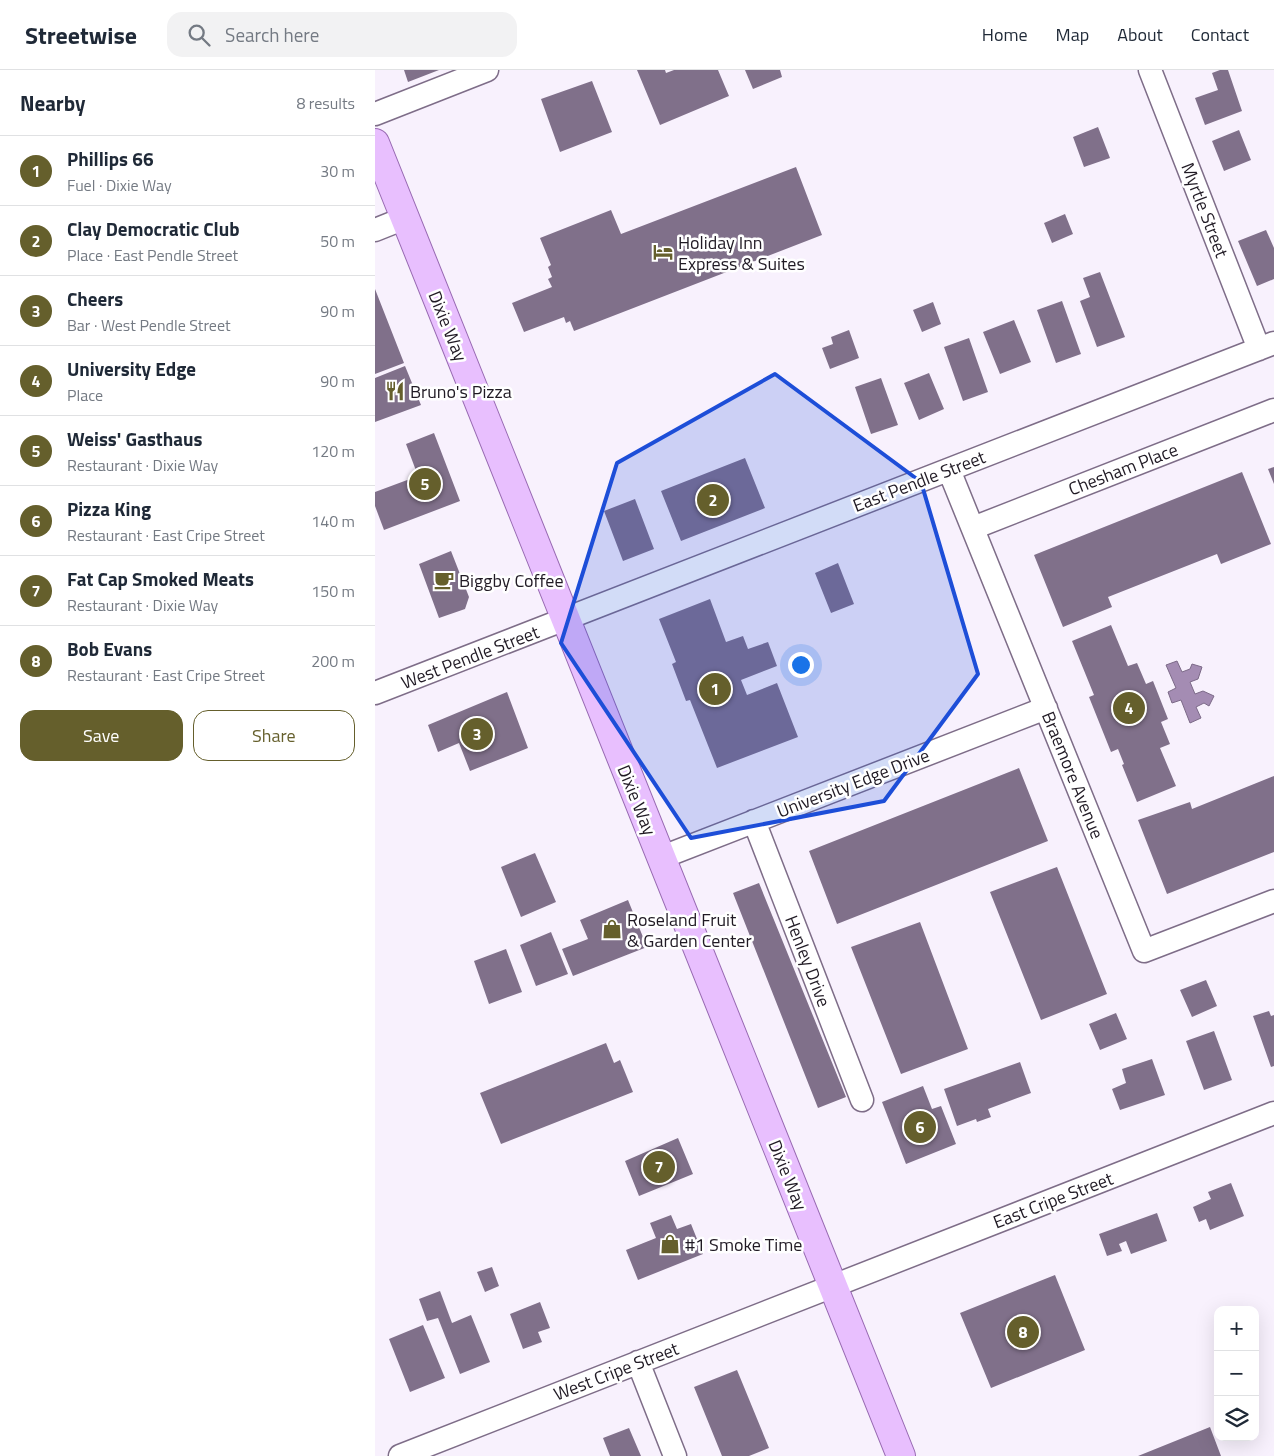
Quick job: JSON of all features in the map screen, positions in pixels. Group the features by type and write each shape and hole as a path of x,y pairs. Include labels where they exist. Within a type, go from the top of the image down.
{"main road":[{"name":"Dixie Way","path":"375,143 901,1456"}],"street":[{"path":"375,114 487,70"},
{"name":"Myrtle Street","path":"1150,70 1267,346"},
{"path":"375,230 405,218"},
{"name":"East Pendle Street","path":"565,620 1267,346"},
{"name":"Chesham Place","path":"973,528 1274,410"},
{"name":"Braemore Avenue","path":"949,470 1144,951 1274,900"},
{"name":"West Pendle Street","path":"376,689 565,620"},
{"name":"University Edge Drive","path":"661,858 1046,708"},
{"name":"Henley Drive","path":"754,821 862,1100"},
{"name":"East Cripe Street","path":"832,1286 1274,1113"},
{"name":"West Cripe Street","path":"400,1456 832,1286"},
{"path":"639,1362 675,1456"}],"highlighted area":[{"path":"775,374 921,482 978,674 884,801 691,838 561,643 617,463"}],"shaded area":[{"path":"1177,661 1182,672 1190,669 1192,664 1202,667 1198,679 1190,682 1195,694 1203,691 1214,696 1209,706 1204,703 1196,707 1201,718 1190,723 1181,700 1172,703 1168,692 1176,688 1166,665"}],"building":[{"path":"404,70 439,70 408,82"},
{"path":"637,70 665,70 666,73 674,70 718,70 729,96 660,125"},
{"path":"745,70 780,70 782,77 753,89"},
{"path":"1228,70 1242,111 1205,125 1195,98 1218,90 1212,73"},
{"path":"592,81 612,132 560,152 541,99"},
{"path":"1098,127 1110,158 1084,167 1073,137"},
{"path":"1239,130 1251,160 1224,171 1212,141"},
{"name":"Holiday Inn Express & Suites","path":"796,167 822,235 574,331 570,321 566,323 564,317 524,332 512,303 552,287 548,279 552,277 548,267 551,265 540,238 611,210 621,234"},
{"path":"1065,214 1073,234 1052,243 1044,223"},
{"path":"1266,230 1274,248 1274,279 1257,286 1238,241"},
{"path":"1100,272 1125,337 1097,347 1080,301 1090,297 1083,278"},
{"path":"375,289 404,363 375,374"},
{"path":"1062,301 1081,354 1056,363 1037,310"},
{"path":"933,302 941,324 922,332 913,310"},
{"path":"1014,320 1031,362 1000,374 983,332"},
{"path":"849,330 859,358 830,369 822,348 833,344 831,337"},
{"path":"969,338 988,392 963,401 944,347"},
{"name":"Bruno's Pizza","path":"405,366 421,405 375,422 375,378"},
{"path":"929,373 944,409 919,420 904,383"},
{"path":"881,378 898,425 871,434 855,387"},
{"path":"434,433 460,501 384,530 375,506 375,492 418,476 406,444"},
{"path":"745,458 765,508 681,541 661,491"},
{"path":"1274,467 1274,484 1268,469"},
{"path":"1242,472 1271,544 1221,564 1217,554 1108,597 1112,607 1063,627 1034,555"},
{"path":"635,499 654,549 623,561 604,511"},
{"name":"Biggby Coffee","path":"451,551 469,597 465,609 439,618 419,564"},
{"path":"838,563 854,604 831,613 815,573"},
{"path":"710,599 726,642 743,636 748,649 768,642 777,666 741,680 747,695 777,683 798,737 717,768 690,700 686,701 672,664 676,662 659,619"},
{"path":"1111,625 1128,666 1137,663 1146,684 1153,681 1168,719 1161,722 1170,744 1160,748 1176,786 1137,802 1122,765 1124,764 1118,749 1111,752 1089,697 1094,695 1072,641"},
{"path":"507,692 528,748 470,771 459,743 438,752 428,725"},
{"path":"1019,768 1048,841 837,924 809,851"},
{"path":"1274,776 1274,852 1167,894 1138,820 1190,802 1192,809"},
{"path":"535,853 556,902 521,917 501,867"},
{"path":"1057,867 1107,994 1041,1020 990,892"},
{"path":"759,883 846,1097 818,1108 733,893"},
{"name":"Roseland Fruit & Garden Center","path":"628,900 647,947 573,976 562,949 588,939 580,920"},
{"path":"920,922 968,1049 901,1074 851,947"},
{"path":"551,932 568,974 536,986 520,945"},
{"path":"506,949 522,992 489,1004 474,961"},
{"path":"1206,980 1217,1006 1192,1017 1180,990"},
{"path":"1269,1011 1271,1016 1274,1015 1274,1066 1271,1067 1253,1016"},
{"path":"1116,1013 1127,1039 1100,1050 1089,1024"},
{"path":"1214,1031 1232,1080 1204,1090 1186,1041"},
{"path":"606,1043 614,1063 620,1060 633,1092 501,1144 480,1093"},
{"path":"1152,1059 1165,1095 1120,1110 1112,1089 1126,1083 1122,1069"},
{"path":"1020,1062 1031,1093 988,1109 991,1117 977,1122 976,1119 957,1126 944,1089"},
{"path":"923,1086 932,1109 941,1106 956,1144 906,1164 882,1102"},
{"path":"678,1138 693,1174 639,1196 625,1161"},
{"path":"1231,1183 1244,1216 1210,1230 1206,1219 1199,1222 1193,1207 1211,1199 1208,1192"},
{"path":"1157,1213 1167,1241 1131,1254 1126,1241 1119,1244 1122,1251 1107,1256 1099,1234"},
{"name":"#1 Smoke Time","path":"671,1215 677,1229 691,1224 703,1254 638,1280 626,1250 656,1238 650,1223"},
{"path":"492,1267 499,1286 485,1292 477,1272"},
{"path":"1055,1275 1085,1350 991,1388 960,1313"},
{"path":"440,1291 452,1323 471,1315 490,1362 460,1374 438,1318 427,1321 419,1299"},
{"path":"540,1302 550,1328 538,1332 542,1342 523,1349 510,1314"},
{"path":"423,1325 445,1378 410,1392 389,1339"},
{"path":"737,1370 769,1448 749,1456 722,1456 694,1387"},
{"path":"1210,1427 1221,1456 1138,1456"},
{"path":"629,1428 641,1456 610,1456 603,1438"}],"place":[{"name":"Holiday Inn Express & Suites","path":"663,252"},
{"name":"Bruno's Pizza","path":"395,391"},
{"name":"Weiss' Gasthaus","path":"425,484"},
{"name":"Clay Democratic Club","path":"713,500"},
{"name":"Biggby Coffee","path":"444,580"},
{"name":"Phillips 66","path":"715,689"},
{"name":"University Edge","path":"1129,708"},
{"name":"Cheers","path":"477,734"},
{"name":"Roseland Fruit & Garden Center","path":"612,929"},
{"name":"Pizza King","path":"920,1127"},
{"name":"Fat Cap Smoked Meats","path":"659,1167"},
{"name":"#1 Smoke Time","path":"670,1244"},
{"name":"Bob Evans","path":"1023,1332"}]}
